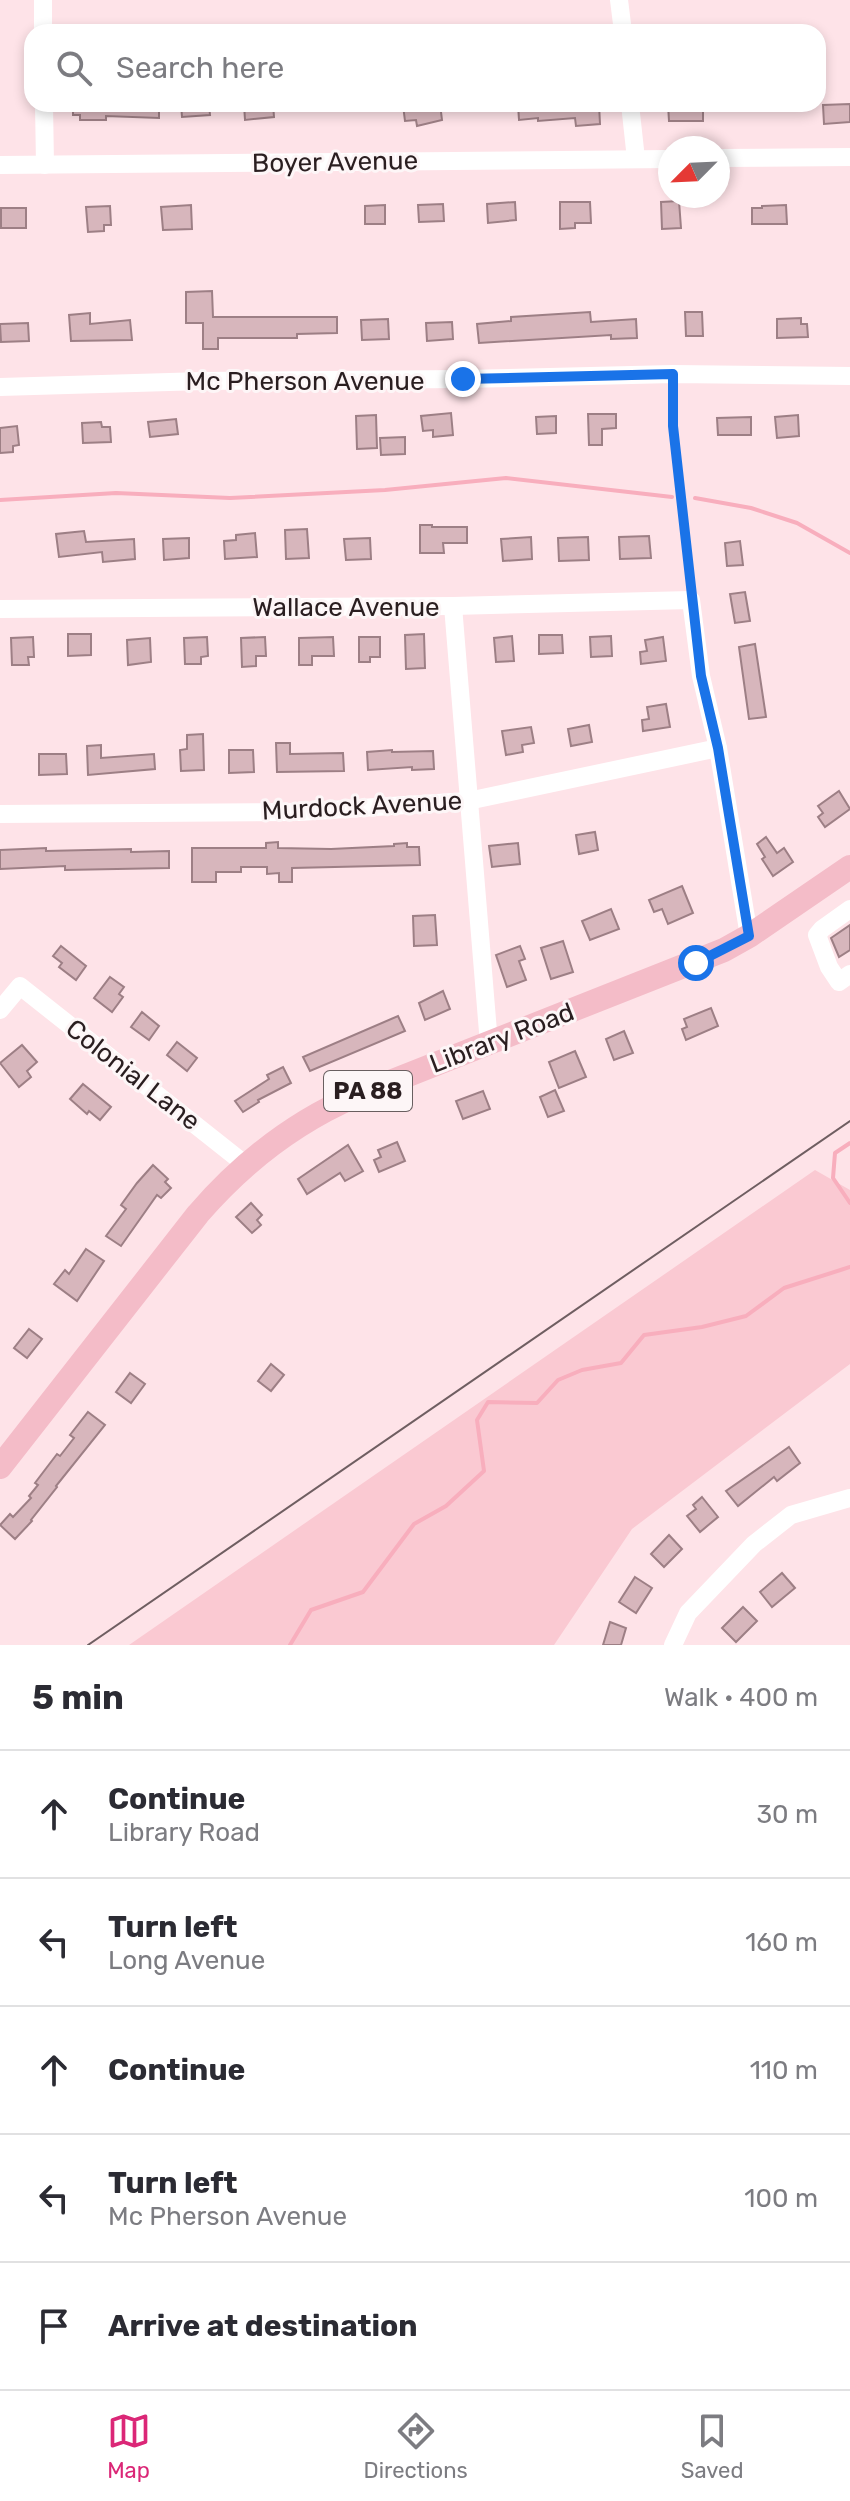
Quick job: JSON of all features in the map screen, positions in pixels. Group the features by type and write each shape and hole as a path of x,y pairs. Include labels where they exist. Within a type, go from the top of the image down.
{"main road":[{"name":"Library Road","path":"0,1467 198,1214 246,1165 300,1124 327,1108 696,963 749,936 850,867"}],"street":[{"path":"43,0 43,24"},
{"path":"619,0 622,24"},
{"path":"44,112 45,165"},
{"path":"631,112 636,159"},
{"path":"730,158 850,157"},
{"name":"Boyer Avenue","path":"0,165 658,159"},
{"name":"Mc Pherson Avenue","path":"0,387 673,374 850,376"},
{"path":"691,600 701,676 718,748 749,936"},
{"name":"Wallace Avenue","path":"0,609 453,606 691,600"},
{"path":"453,606 489,1044"},
{"name":"Murdock Avenue","path":"0,814 299,812 468,801 718,748"},
{"path":"850,909 817,935 829,967 839,982 850,974"},
{"name":"Colonial Lane","path":"0,1010 20,986 246,1165"},
{"path":"673,1645 688,1613 754,1544 791,1515 850,1498"}],"path":[{"path":"673,374 673,426 691,600"}],"shaded area":[{"path":"815,1170 850,1190 850,1364 632,1529 554,1645 129,1645"}],"building":[{"path":"850,104 850,122 824,124 826,105"},
{"path":"73,112 159,112 159,118 106,116 106,120 80,120 80,115 73,115"},
{"path":"182,112 210,112 210,115 182,117"},
{"path":"244,112 274,112 274,117 245,120"},
{"path":"404,112 441,112 442,120 417,126 416,120 405,121"},
{"path":"518,112 599,112 600,124 576,126 575,118 519,120"},
{"path":"668,112 703,112 703,121 669,121"},
{"path":"515,202 516,220 488,223 487,204"},
{"path":"560,202 590,202 591,223 575,223 575,228 560,229"},
{"path":"443,204 444,221 419,222 418,205"},
{"path":"191,205 192,229 163,230 161,207"},
{"path":"385,205 385,224 365,224 365,206"},
{"path":"786,205 787,224 752,224 752,208"},
{"path":"110,206 111,225 104,225 104,231 88,232 86,207"},
{"path":"1,208 26,208 26,228 1,228"},
{"path":"661,208 680,208 681,228 662,229"},
{"path":"212,291 213,317 337,317 337,333 297,334 297,338 218,338 218,349 203,349 203,323 186,323 186,292"},
{"path":"590,312 591,322 636,319 637,338 611,339 611,335 479,343 477,324 511,321 511,317"},
{"path":"685,312 702,312 703,336 686,336"},
{"path":"90,313 90,324 130,320 132,340 71,341 69,315"},
{"path":"801,318 801,324 807,324 808,337 777,338 777,319"},
{"path":"388,319 389,339 362,340 361,320"},
{"path":"452,322 453,339 427,341 426,323"},
{"path":"28,323 29,341 1,342 0,324"},
{"path":"451,413 453,435 433,437 433,430 423,431 421,416"},
{"path":"588,414 616,414 616,428 602,429 602,445 589,445"},
{"path":"376,415 377,448 357,449 356,416"},
{"path":"798,415 799,436 777,438 775,417"},
{"path":"556,416 556,433 537,434 536,417"},
{"path":"751,417 751,435 718,435 717,418"},
{"path":"176,419 178,434 150,437 148,422"},
{"path":"101,422 102,427 110,427 111,442 83,443 82,423"},
{"path":"17,426 19,445 13,446 13,452 0,453 0,428"},
{"path":"405,437 405,454 381,455 380,438"},
{"path":"420,525 467,527 467,543 443,543 444,553 420,553"},
{"path":"307,529 309,558 286,559 285,530"},
{"path":"84,531 86,542 134,539 135,559 103,562 102,552 59,557 56,534"},
{"path":"255,533 257,557 225,559 224,541 236,540 236,535"},
{"path":"649,536 651,558 620,559 619,537"},
{"path":"531,537 532,559 503,561 501,539"},
{"path":"588,537 589,560 559,561 558,538"},
{"path":"189,538 189,558 164,560 163,539"},
{"path":"370,538 371,559 346,560 344,539"},
{"path":"740,541 743,565 727,566 725,543"},
{"path":"745,592 750,621 735,623 730,594"},
{"path":"68,634 91,634 91,655 68,656"},
{"path":"424,634 425,668 406,669 405,635"},
{"path":"539,635 562,635 563,653 539,654"},
{"path":"512,636 514,661 496,662 494,638"},
{"path":"611,636 612,656 591,657 590,637"},
{"path":"33,637 34,657 28,657 29,665 12,665 11,638"},
{"path":"207,637 208,656 201,657 201,664 185,664 184,638"},
{"path":"265,637 266,656 256,656 256,666 242,667 241,638"},
{"path":"333,637 334,656 312,656 312,665 299,665 299,638"},
{"path":"359,637 380,637 380,657 370,657 370,662 359,662"},
{"path":"663,637 666,661 641,664 640,652 647,651 645,640"},
{"path":"150,638 151,662 128,665 127,640"},
{"path":"755,644 766,717 749,719 739,647"},
{"path":"666,704 670,727 643,731 642,720 649,719 647,707"},
{"path":"589,725 592,742 571,746 568,729"},
{"path":"531,727 534,743 522,745 523,752 506,755 502,731"},
{"path":"203,734 204,770 181,771 180,750 187,749 187,735"},
{"path":"276,743 290,743 290,754 343,753 344,771 277,772"},
{"path":"101,745 101,758 154,754 155,769 88,775 87,746"},
{"path":"229,750 253,750 254,772 229,773"},
{"path":"433,751 434,769 368,770 367,752"},
{"path":"39,754 66,754 67,774 39,775"},
{"path":"839,791 850,809 825,827 818,817 823,813 818,806"},
{"path":"595,832 598,850 579,854 576,835"},
{"path":"766,837 777,853 784,848 793,862 773,876 757,844"},
{"path":"278,842 278,848 331,849 407,843 407,847 419,847 420,865 292,868 292,882 279,882 279,873 267,874 267,867 241,867 241,872 216,872 216,882 192,882 192,848 266,848 266,843"},
{"path":"518,843 520,864 492,867 489,846"},
{"path":"46,848 46,851 169,851 169,868 65,870 65,866 0,869 0,850"},
{"path":"682,886 693,913 668,924 662,909 654,912 649,900"},
{"path":"611,909 619,929 590,940 582,921"},
{"path":"435,915 437,945 414,946 413,916"},
{"path":"850,925 850,950 839,957 831,938"},
{"path":"563,941 573,972 551,979 541,948"},
{"path":"61,946 86,966 76,980 59,967 62,963 53,956"},
{"path":"520,946 525,959 519,961 526,980 507,987 496,955"},
{"path":"110,977 124,987 119,994 123,997 112,1012 94,998"},
{"path":"443,991 450,1009 425,1020 419,1003"},
{"path":"711,1008 718,1026 686,1040 682,1029 687,1027 684,1019"},
{"path":"142,1012 159,1026 149,1040 131,1027"},
{"path":"398,1016 405,1031 310,1071 303,1057"},
{"path":"624,1031 633,1053 614,1060 606,1039"},
{"path":"177,1042 197,1058 187,1071 167,1055"},
{"path":"22,1045 37,1062 27,1071 31,1077 19,1087 0,1063"},
{"path":"575,1051 586,1077 559,1088 549,1062"},
{"path":"283,1067 291,1083 258,1100 243,1112 235,1101 269,1079 267,1075"},
{"path":"83,1084 111,1107 100,1120 89,1111 87,1114 70,1099"},
{"path":"555,1090 564,1111 548,1117 540,1097"},
{"path":"483,1091 490,1109 463,1119 456,1101"},
{"path":"397,1142 405,1161 379,1172 374,1160 381,1157 378,1150"},
{"path":"348,1145 363,1171 345,1181 340,1173 307,1194 298,1179"},
{"path":"153,1165 168,1179 165,1182 171,1188 161,1198 157,1195 121,1246 106,1236 126,1209 121,1205"},
{"path":"251,1203 262,1215 257,1220 261,1225 252,1233 236,1217"},
{"path":"86,1249 104,1261 77,1301 54,1284 65,1270 69,1274"},
{"path":"29,1329 42,1339 27,1358 14,1348"},
{"path":"271,1364 284,1375 271,1391 258,1381"},
{"path":"130,1373 145,1384 131,1403 116,1392"},
{"path":"88,1412 105,1425 15,1539 0,1525 10,1514 13,1517 31,1498 29,1496 38,1485 35,1483 74,1438 70,1435"},
{"path":"789,1447 800,1463 777,1481 774,1477 738,1506 726,1491"},
{"path":"702,1497 718,1517 700,1532 687,1516 696,1509 693,1505"},
{"path":"669,1535 682,1549 664,1567 651,1554"},
{"path":"782,1573 795,1588 772,1607 760,1592"},
{"path":"635,1577 652,1588 636,1613 619,1602"},
{"path":"743,1607 757,1621 736,1642 722,1628"},
{"path":"610,1622 626,1628 621,1645 603,1645"}],"waterway":[{"path":"0,500 116,493 230,498 385,490 506,478 672,497"},
{"path":"695,498 751,508 797,523 850,553"},
{"path":"850,1143 835,1153 833,1178 850,1203"},
{"path":"290,1645 311,1610 363,1592 414,1524 446,1506 484,1471 477,1420 488,1402 537,1403 558,1380 582,1370 621,1363 644,1335 702,1327 746,1316 784,1288 850,1267"}],"tram line":[{"path":"88,1645 850,1121"}],"route":[{"path":"463,379 673,374 673,426 701,676 718,748 749,936 696,963"}]}
